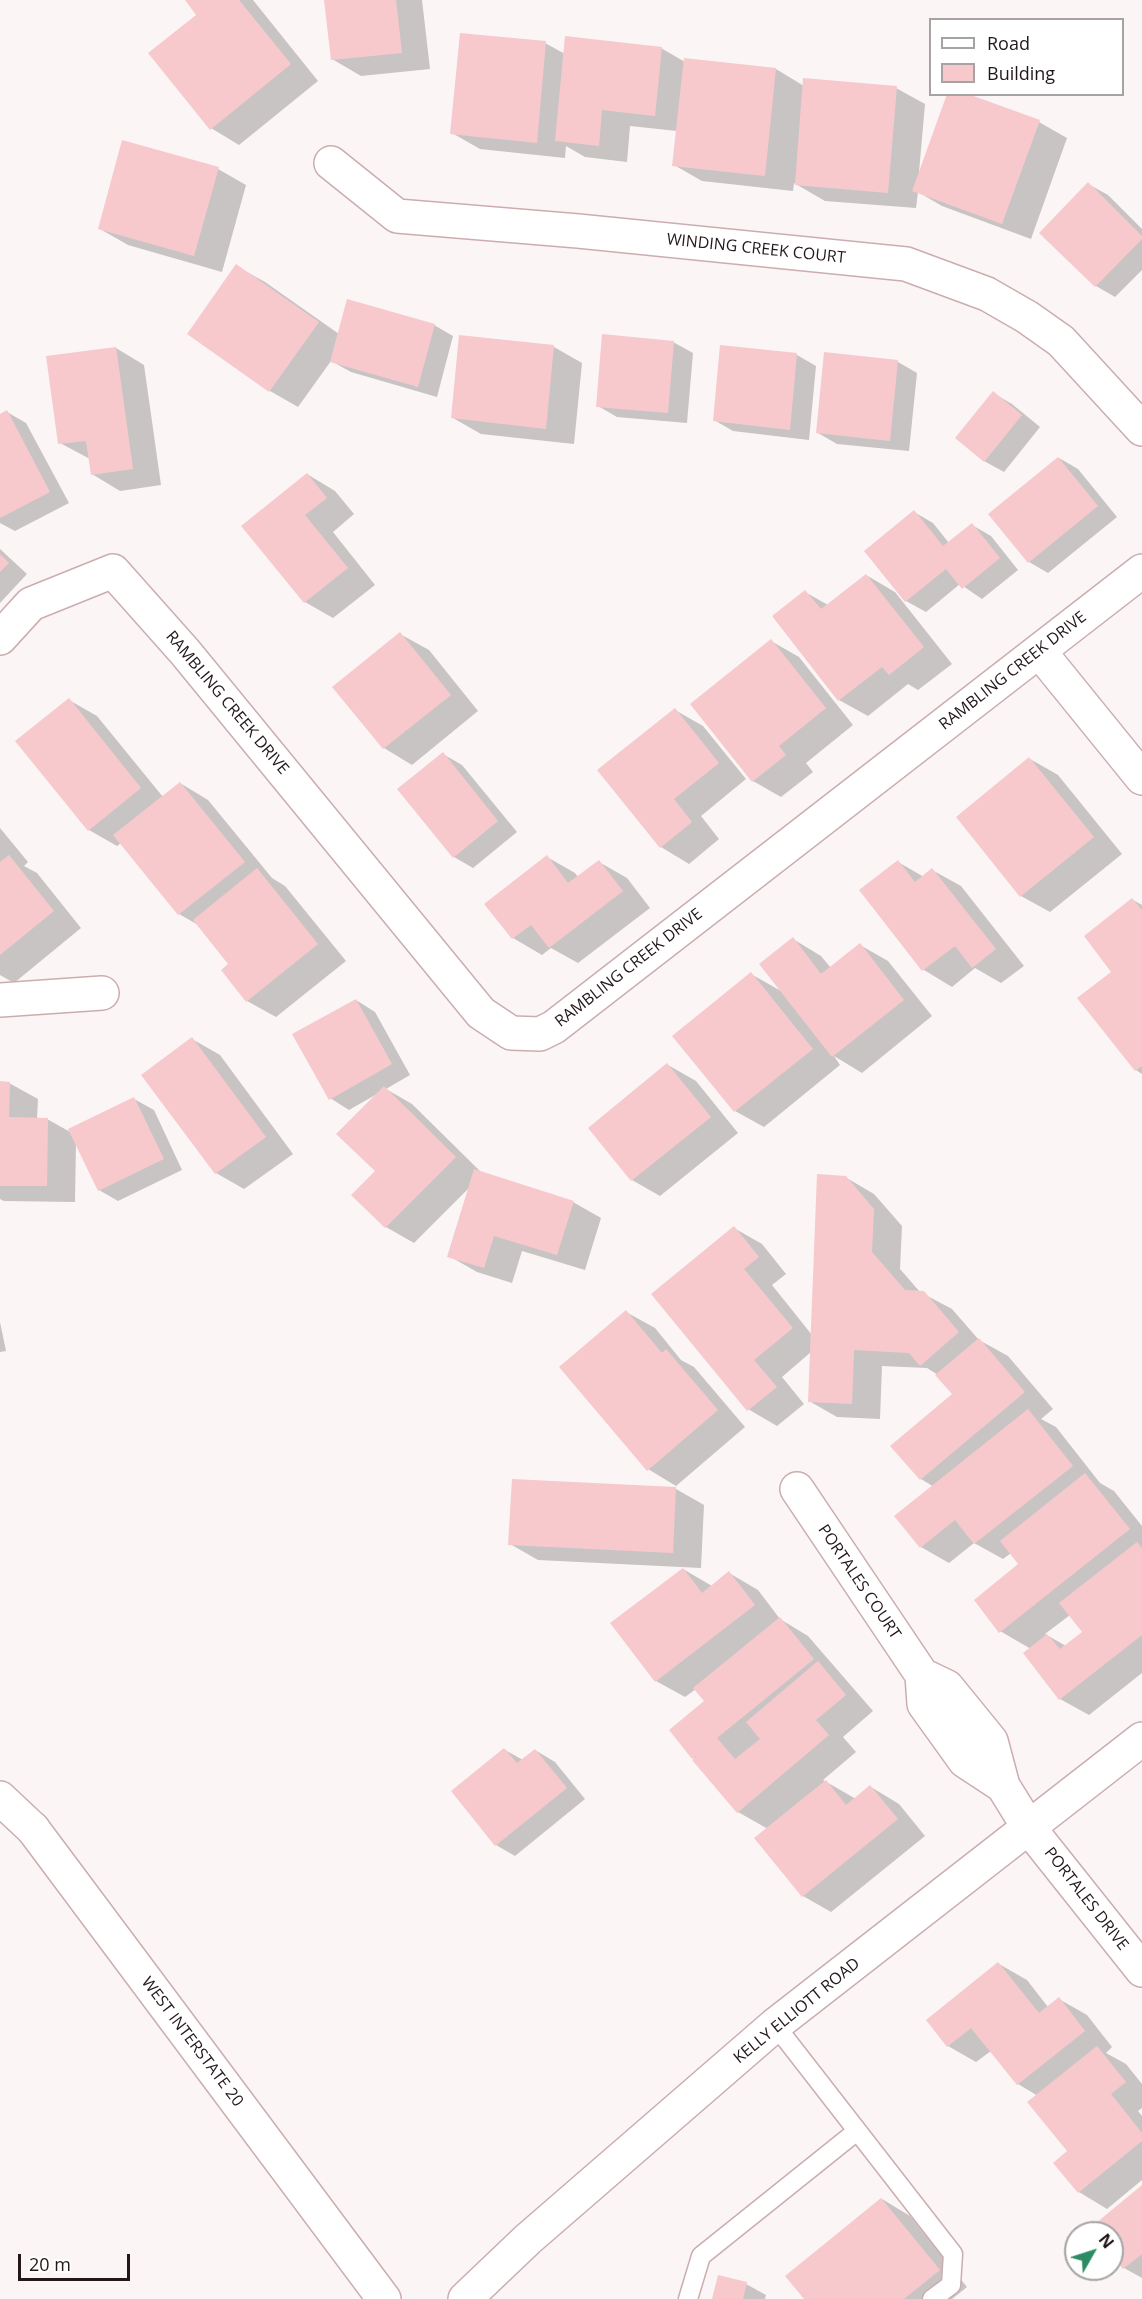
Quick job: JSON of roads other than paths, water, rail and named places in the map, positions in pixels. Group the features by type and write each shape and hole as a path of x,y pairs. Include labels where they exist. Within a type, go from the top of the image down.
{"main road":[{"name":"WINDING CREEK COURT","path":"332,163 397,216 579,231 906,264 987,294 1027,317 1060,341 1142,429"},
{"name":"RAMBLING CREEK DRIVE","path":"0,638 31,604 113,571 158,620 482,1013 511,1033 540,1034 554,1027 1142,571"},
{"path":"1039,651 1142,778"},
{"path":"0,1000 102,993"},
{"name":"PORTALES COURT","path":"797,1490 922,1675 947,1687 991,1742 1003,1786 1029,1828"},
{"name":"KELLY ELLIOTT ROAD","path":"465,2299 528,2239 775,2025 1142,1739"},
{"name":"WEST INTERSTATE 20","path":"0,1785 384,2299"},
{"path":"0,1798 33,1828"},
{"name":"PORTALES DRIVE","path":"1029,1828 1142,1970"}],"lane":[{"path":"775,2025 954,2254 951,2285 932,2299"},
{"path":"688,2299 701,2256 857,2130"}]}
